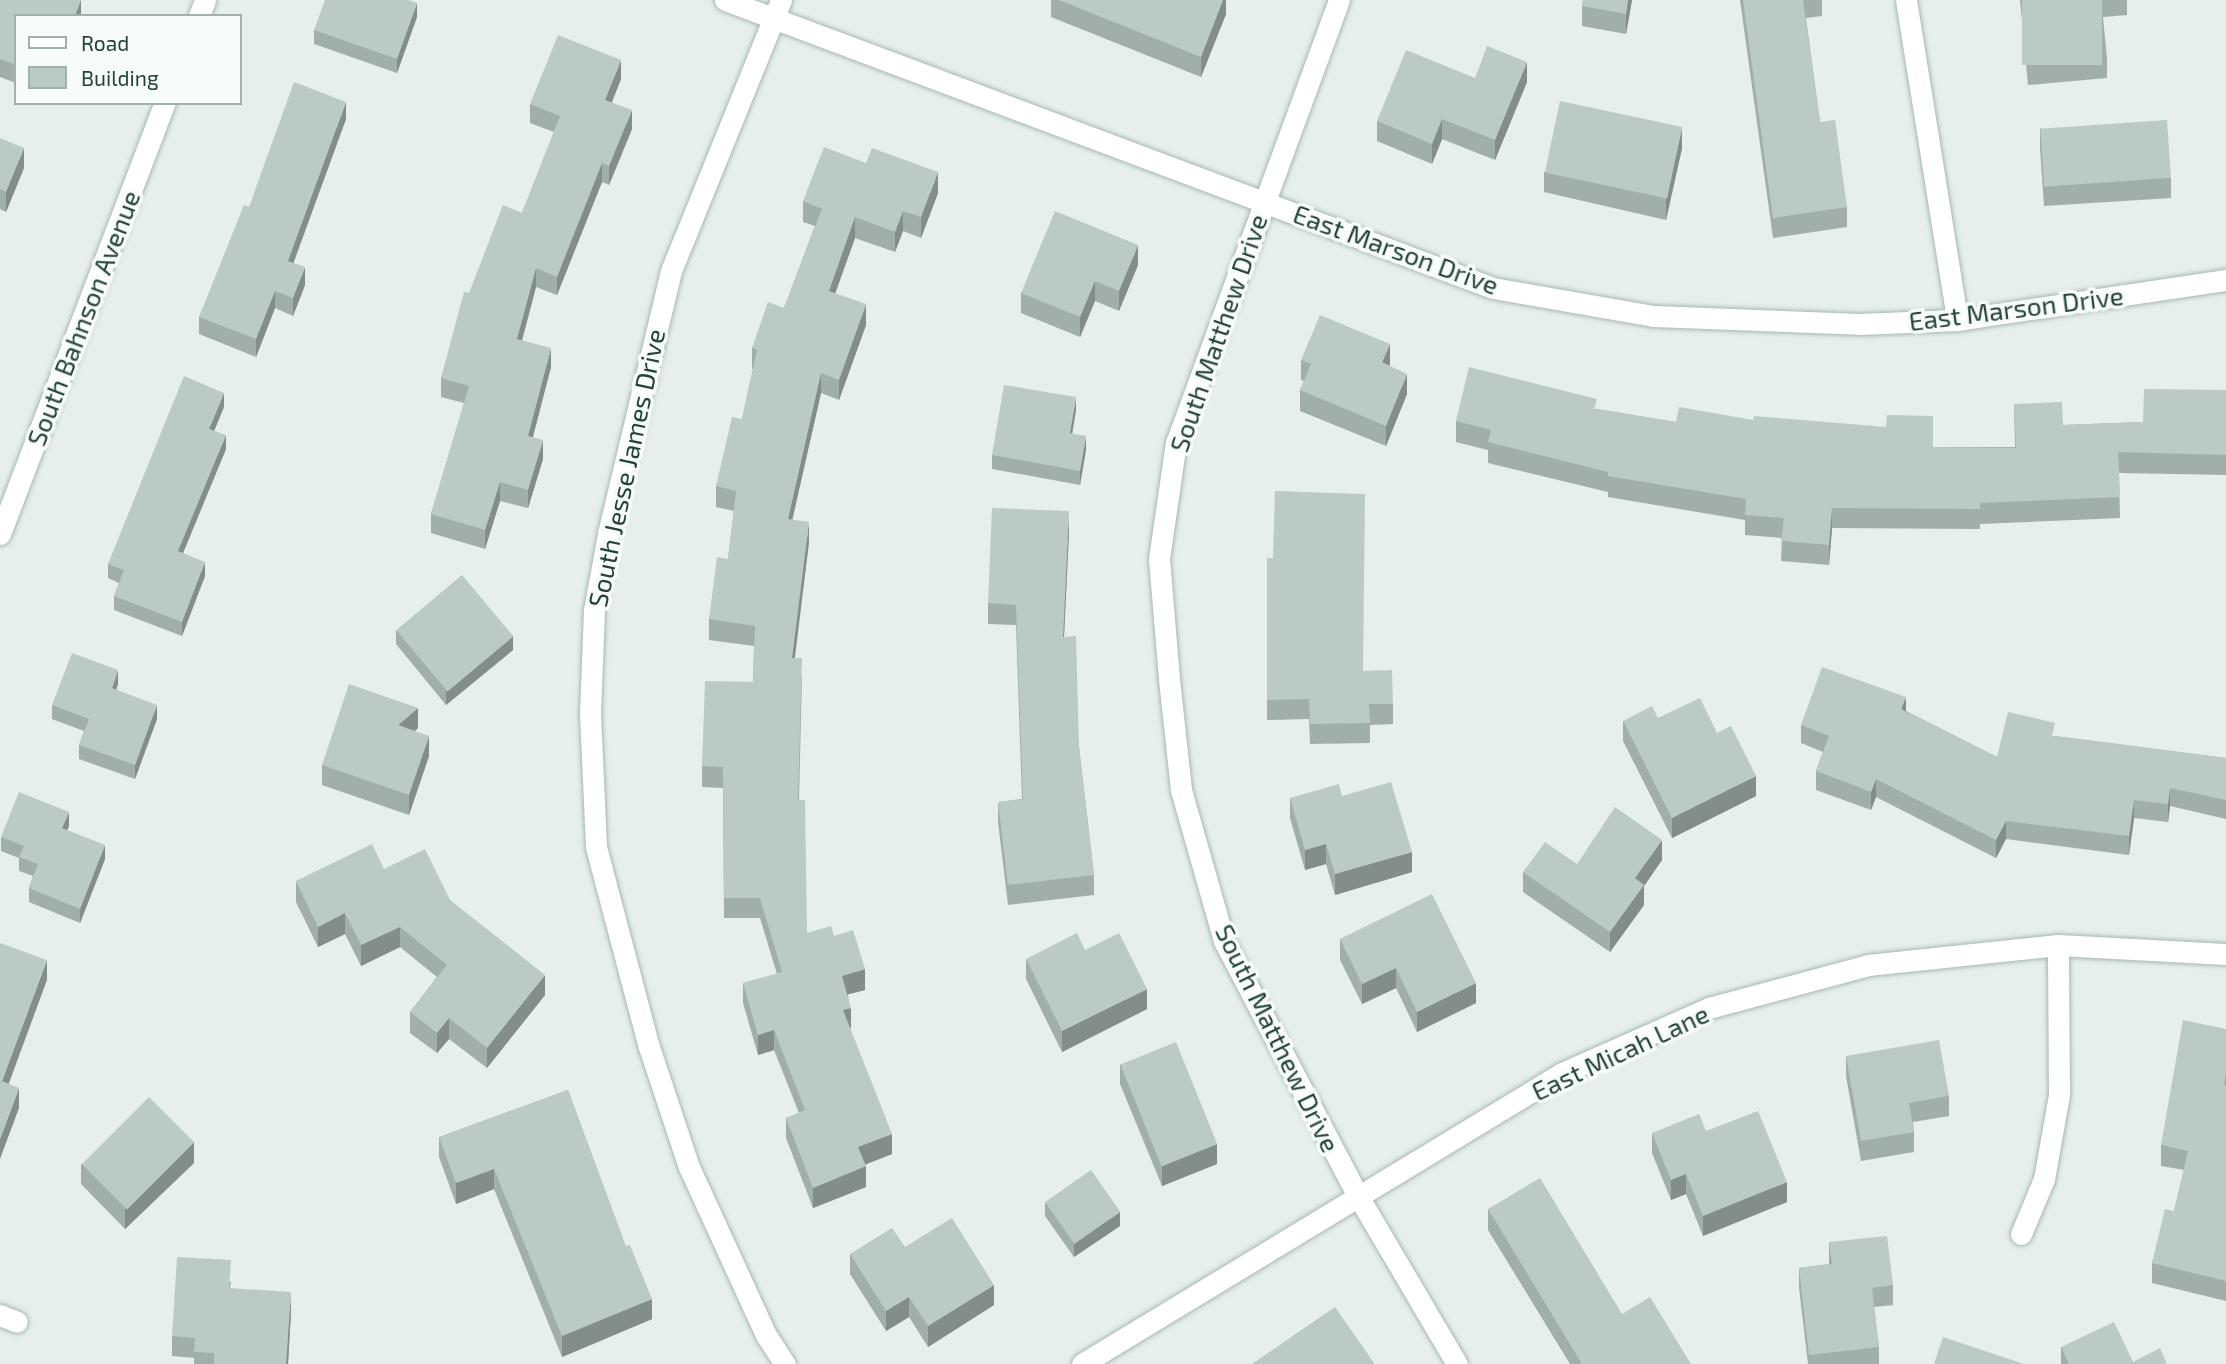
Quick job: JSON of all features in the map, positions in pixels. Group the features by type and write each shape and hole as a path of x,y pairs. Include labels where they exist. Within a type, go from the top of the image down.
{"street":[{"name":"East Marson Drive","path":"725,0 777,9 1493,288 1654,316 1859,324 1957,320 2226,280"},
{"name":"South Matthew Drive","path":"1339,0 1176,442 1159,559 1169,679 1181,790 1224,941 1358,1196 1457,1364"},
{"path":"1906,0 1957,320"},
{"name":"South Jesse James Drive","path":"777,9 671,271 649,354 594,610 590,713 596,847 649,1047 689,1167 766,1335 785,1364"},
{"name":"South Bahnson Avenue","path":"0,534 164,105"},
{"path":"2021,1234 2044,1179 2059,1095 2058,945"},
{"name":"East Micah Lane","path":"1082,1364 1562,1073 1709,1008 1868,965 2058,945 2226,954"}],"building":[{"path":"0,0 81,0 76,14 14,14 14,64 0,59"},
{"path":"325,0 408,0 417,3 397,59 314,30"},
{"path":"1059,0 1223,0 1201,57"},
{"path":"1583,0 1628,0 1626,14 1582,6"},
{"path":"1743,0 1803,0 1820,122 1835,120 1847,207 1773,218"},
{"path":"2022,0 2102,0 2102,65 2022,65"},
{"path":"558,35 621,60 605,100 632,110 609,166 602,163 557,277 536,268 517,339 551,348 528,436 543,440 528,490 500,482 485,530 431,514 469,386 441,378 464,292 469,293 503,205 522,213 560,116 530,104"},
{"path":"1487,46 1527,62 1495,140 1442,119 1432,144 1377,121 1406,50 1475,78"},
{"path":"294,82 346,102 288,261 305,267 293,298 275,291 256,339 199,317 244,205 249,207"},
{"path":"1560,101 1682,127 1667,198 1545,172"},
{"path":"2167,120 2171,178 2044,187 2040,129"},
{"path":"0,138 24,148 6,192 0,189"},
{"path":"824,147 866,163 872,148 938,172 921,217 903,211 895,232 855,217 829,291 866,304 839,380 821,373 788,519 809,522 792,658 802,658 798,800 805,800 807,933 831,926 834,936 853,930 865,969 842,976 851,1008 843,1010 892,1134 858,1147 866,1166 813,1188 786,1118 805,1110 774,1030 758,1035 743,983 782,972 760,898 724,898 723,767 702,766 705,681 753,682 755,626 709,619 717,557 728,559 736,491 716,486 732,417 742,419 757,350 752,348 768,302 784,308 822,209 803,201"},
{"path":"1055,211 1138,245 1119,291 1095,281 1080,317 1021,293"},
{"path":"1320,315 1390,344 1382,362 1407,374 1386,426 1300,390 1311,364 1301,360"},
{"path":"1469,367 1597,399 1594,409 1676,422 1679,407 1753,420 1754,416 1886,427 1887,415 1933,416 1933,447 2016,448 2014,404 2062,402 2063,425 2143,422 2144,389 2226,390 2226,455 2118,452 2120,497 1980,503 1980,509 1832,508 1829,545 1781,541 1784,518 1745,515 1746,499 1608,476 1608,472 1488,442 1491,430 1456,421"},
{"path":"184,376 224,393 209,429 226,435 178,551 205,562 182,622 114,596 124,570 108,564"},
{"path":"1004,385 1076,397 1070,433 1086,436 1080,471 992,455"},
{"path":"1275,491 1365,494 1363,671 1392,670 1393,704 1369,704 1370,723 1310,724 1309,699 1267,700 1267,558 1273,558"},
{"path":"992,508 1069,511 1063,637 1076,636 1079,747 1094,875 1008,885 998,802 1023,799 1016,605 988,603"},
{"path":"462,575 513,636 448,692 396,630"},
{"path":"72,653 118,670 112,688 157,705 135,765 79,745 89,719 52,705"},
{"path":"1822,667 1906,697 1901,709 1997,757 2008,712 2055,723 2052,736 2226,758 2226,800 2170,788 2168,804 2134,800 2129,836 2006,821 1996,840 1876,779 1871,792 1816,771 1829,736 1801,725"},
{"path":"349,684 418,708 398,725 429,736 409,795 322,765"},
{"path":"1700,698 1717,733 1731,726 1756,776 1672,818 1623,721 1652,706 1658,718"},
{"path":"1391,782 1412,852 1335,874 1326,844 1305,850 1290,798 1339,784 1342,796"},
{"path":"19,792 69,812 62,828 105,845 80,909 29,888 38,864 19,857 24,846 1,837"},
{"path":"1615,807 1662,840 1635,878 1644,885 1610,932 1523,872 1545,842 1577,864"},
{"path":"372,844 384,869 425,849 450,900 545,975 487,1048 449,1018 437,1033 410,1012 447,965 400,927 361,945 345,913 318,927 296,881"},
{"path":"1432,894 1476,983 1417,1012 1396,968 1362,984 1340,939"},
{"path":"1077,933 1085,950 1119,933 1147,989 1062,1031 1026,959"},
{"path":"0,943 47,960 2,1081 19,1088 0,1139"},
{"path":"2183,1020 2226,1029 2226,1281 2152,1263 2165,1209 2174,1211 2188,1151 2161,1145"},
{"path":"1939,1040 1949,1096 1909,1103 1914,1132 1861,1141 1846,1056"},
{"path":"1176,1042 1217,1144 1162,1166 1120,1064"},
{"path":"568,1090 626,1246 630,1245 652,1299 562,1336 494,1169 456,1183 439,1137"},
{"path":"149,1097 194,1142 127,1209 82,1164"},
{"path":"1758,1111 1787,1182 1703,1216 1686,1174 1671,1180 1652,1133 1699,1114 1706,1131"},
{"path":"1091,1170 1120,1212 1074,1244 1045,1202"},
{"path":"1540,1178 1622,1314 1650,1297 1691,1364 1582,1364 1488,1209"},
{"path":"952,1218 994,1285 928,1326 909,1297 886,1311 850,1254 892,1228 905,1247"},
{"path":"1887,1236 1893,1285 1872,1288 1879,1347 1809,1355 1799,1268 1832,1264 1829,1242"},
{"path":"177,1257 231,1260 229,1288 291,1292 286,1364 214,1364 214,1353 194,1352 195,1338 172,1336"},
{"path":"1335,1307 1373,1364 1252,1364"},
{"path":"2114,1322 2133,1362 2160,1348 2167,1364 2069,1364 2061,1347"},
{"path":"1943,1337 2024,1364 1934,1364"}]}
